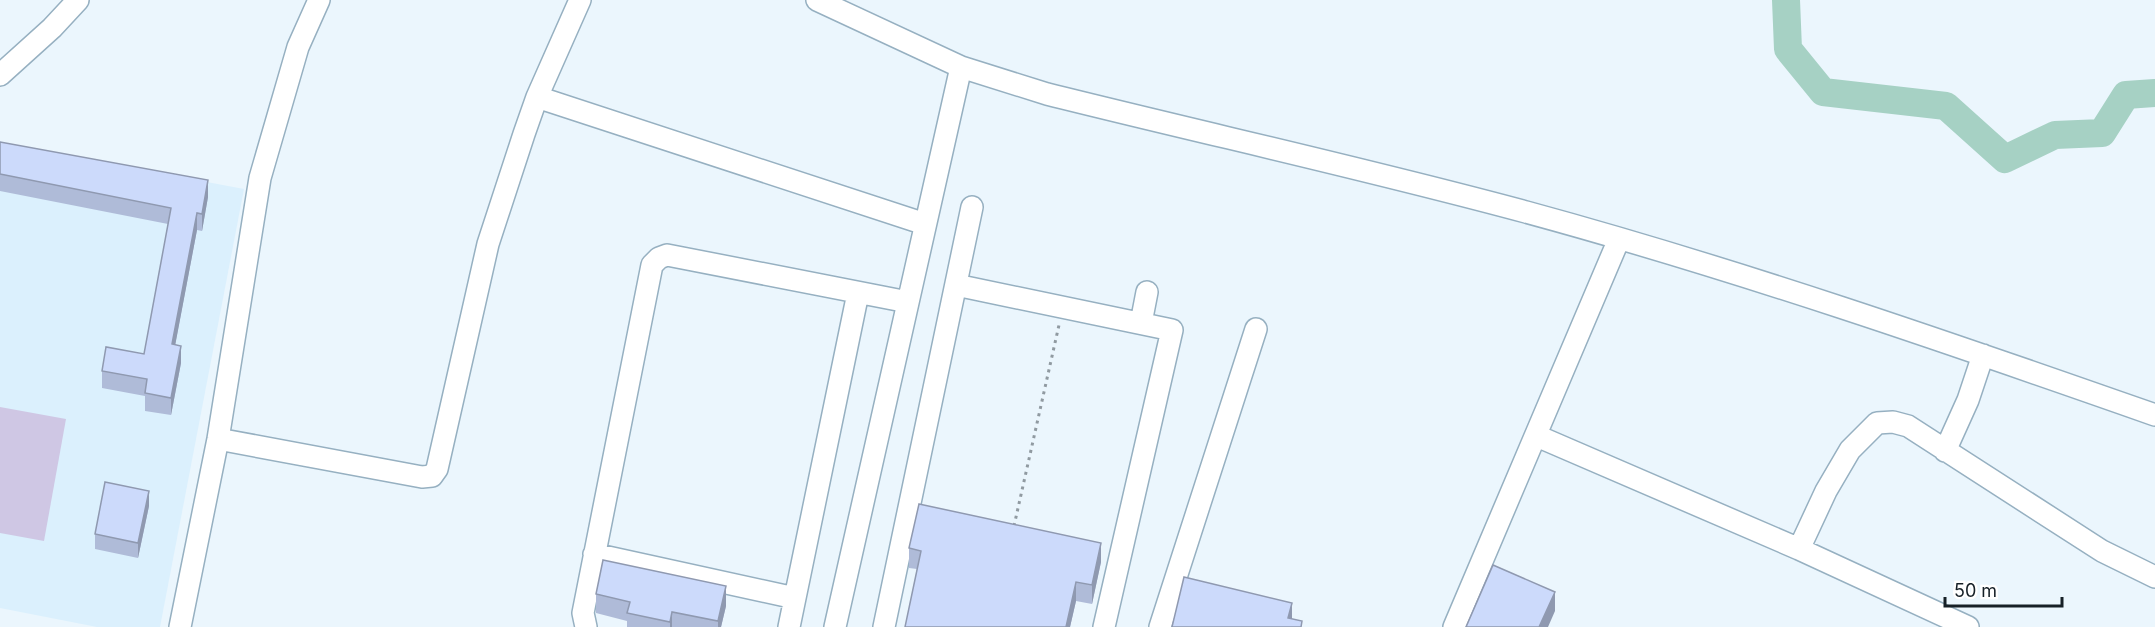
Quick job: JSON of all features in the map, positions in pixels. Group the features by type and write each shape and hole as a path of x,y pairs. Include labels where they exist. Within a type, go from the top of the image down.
{"street":[{"path":"0,75 78,0"},
{"path":"180,627 218,439 261,178 298,47 319,0"},
{"path":"218,439 422,477 432,476 437,470 488,244 537,97 580,0"},
{"path":"817,0 961,67 1047,94 1503,206 1619,239 1774,285 1983,354 2155,415"},
{"path":"835,627 961,67"},
{"path":"537,97 925,224"},
{"path":"884,627 972,207"},
{"path":"1454,627 1619,239"},
{"path":"586,627 583,613 652,265 659,258 667,255 908,302"},
{"path":"956,285 1172,330 1104,627"},
{"path":"1141,323 1148,292"},
{"path":"789,627 858,293"},
{"path":"1160,627 1256,329"},
{"path":"1945,451 1968,400 1983,354"},
{"path":"1799,549 1826,491 1850,450 1877,423 1893,422 1908,426 2102,551 2155,578"},
{"path":"1537,436 1799,549 1968,627"},
{"path":"594,554 795,598"}],"path":[{"path":"1011,536 1063,307"}],"shaded area":[{"path":"0,143 244,189 160,627 97,627 0,608"},
{"path":"0,407 66,419 44,541 0,533"}],"building":[{"path":"0,142 208,180 202,214 197,213 172,344 181,346 171,398 145,393 147,379 102,371 106,347 144,354 171,208 0,174"},
{"path":"105,482 149,491 138,543 95,534"},
{"path":"919,504 1101,543 1092,585 1076,582 1066,627 905,627 921,551 909,548"},
{"path":"603,560 726,586 718,621 672,612 670,622 627,613 630,602 596,594"},
{"path":"1493,565 1555,592 1539,627 1466,627"},
{"path":"1184,577 1292,603 1288,618 1302,621 1301,627 1172,627"}],"waterway":[{"path":"1786,0 1788,49 1823,92 1946,106 2005,159 2055,135 2102,133 2126,95 2155,93"}]}
